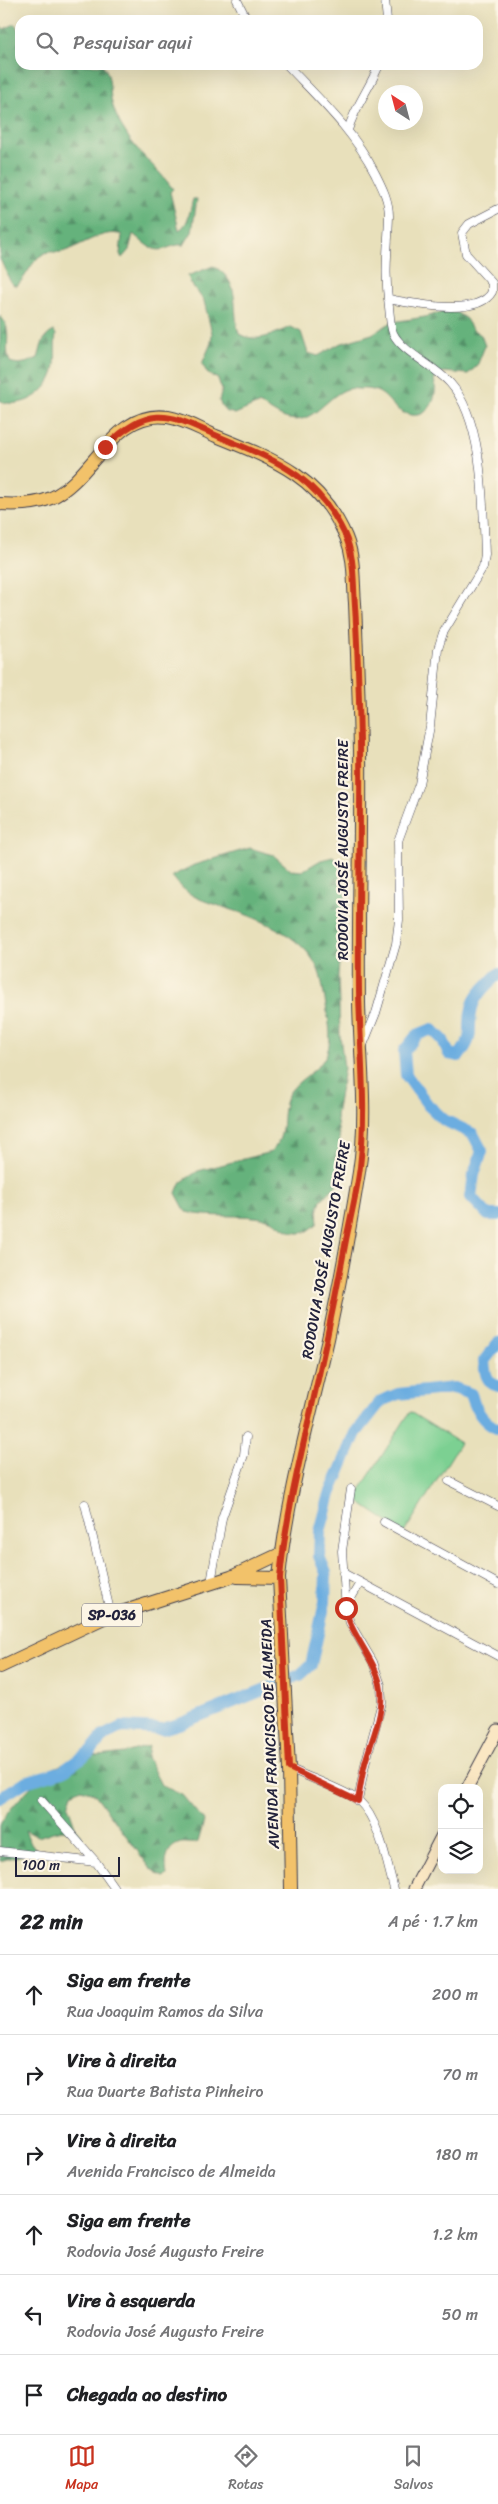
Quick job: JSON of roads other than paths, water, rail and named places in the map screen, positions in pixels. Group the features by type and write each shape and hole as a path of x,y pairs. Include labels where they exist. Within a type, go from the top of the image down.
{"main road":[{"name":"RODOVIA JOSÉ AUGUSTO FREIRE","path":"0,504 17,505 51,498 68,487 123,429 139,420 152,417 168,417 186,422 256,452 296,472 328,505 346,537 354,568 360,766 360,1051 365,1095 359,1170 329,1336 300,1461 282,1553 280,1578"},
{"name":"SP-036","path":"0,1667 111,1615 231,1577 282,1553"},
{"name":"SP-036","path":"231,1577 280,1578"},
{"name":"AVENIDA FRANCISCO DE ALMEIDA","path":"280,1578 289,1768 291,1889"}],"street":[{"path":"237,0 245,15"},
{"path":"386,0 387,15"},
{"path":"292,70 334,112 363,150 386,198 389,217 385,269 394,333 410,351 442,375 455,389 474,437 481,474 486,555 483,567 443,633 438,649 430,726 419,784 398,841 399,920 396,944 376,1013 360,1051"},
{"path":"348,130 355,110 377,70"},
{"path":"388,299 452,309 486,300 492,292 492,283 466,254 462,234 469,224 498,208"},
{"path":"211,1583 222,1518 244,1455 246,1437"},
{"path":"449,1481 498,1506"},
{"path":"352,1489 342,1550 346,1610 350,1623 373,1662 380,1685 382,1702 365,1765 358,1801"},
{"path":"85,1504 111,1615"},
{"path":"384,1522 498,1584"},
{"path":"343,1574 498,1656"},
{"path":"347,1605 360,1583"},
{"path":"469,1784 498,1730"},
{"path":"289,1768 358,1801 372,1820 381,1842 394,1889"},
{"path":"41,1800 96,1862 115,1889"},
{"path":"414,1889 438,1843"},
{"path":"0,1851 96,1862"}],"waterway":[{"path":"498,974 476,998 470,1016 468,1042 459,1056 449,1054 443,1040 432,1029 417,1035 404,1051 406,1075 428,1105 444,1120 473,1134 482,1151 474,1174 471,1197 488,1215 498,1215"},
{"path":"498,1343 484,1361 489,1380 498,1386"},
{"path":"0,1798 25,1782 63,1771 91,1751 103,1736 121,1727 162,1729 182,1723 300,1675 311,1665 325,1602 326,1573 319,1556 320,1532 330,1494 356,1433 381,1401 398,1394 454,1388 471,1394 480,1415 498,1429"}]}
